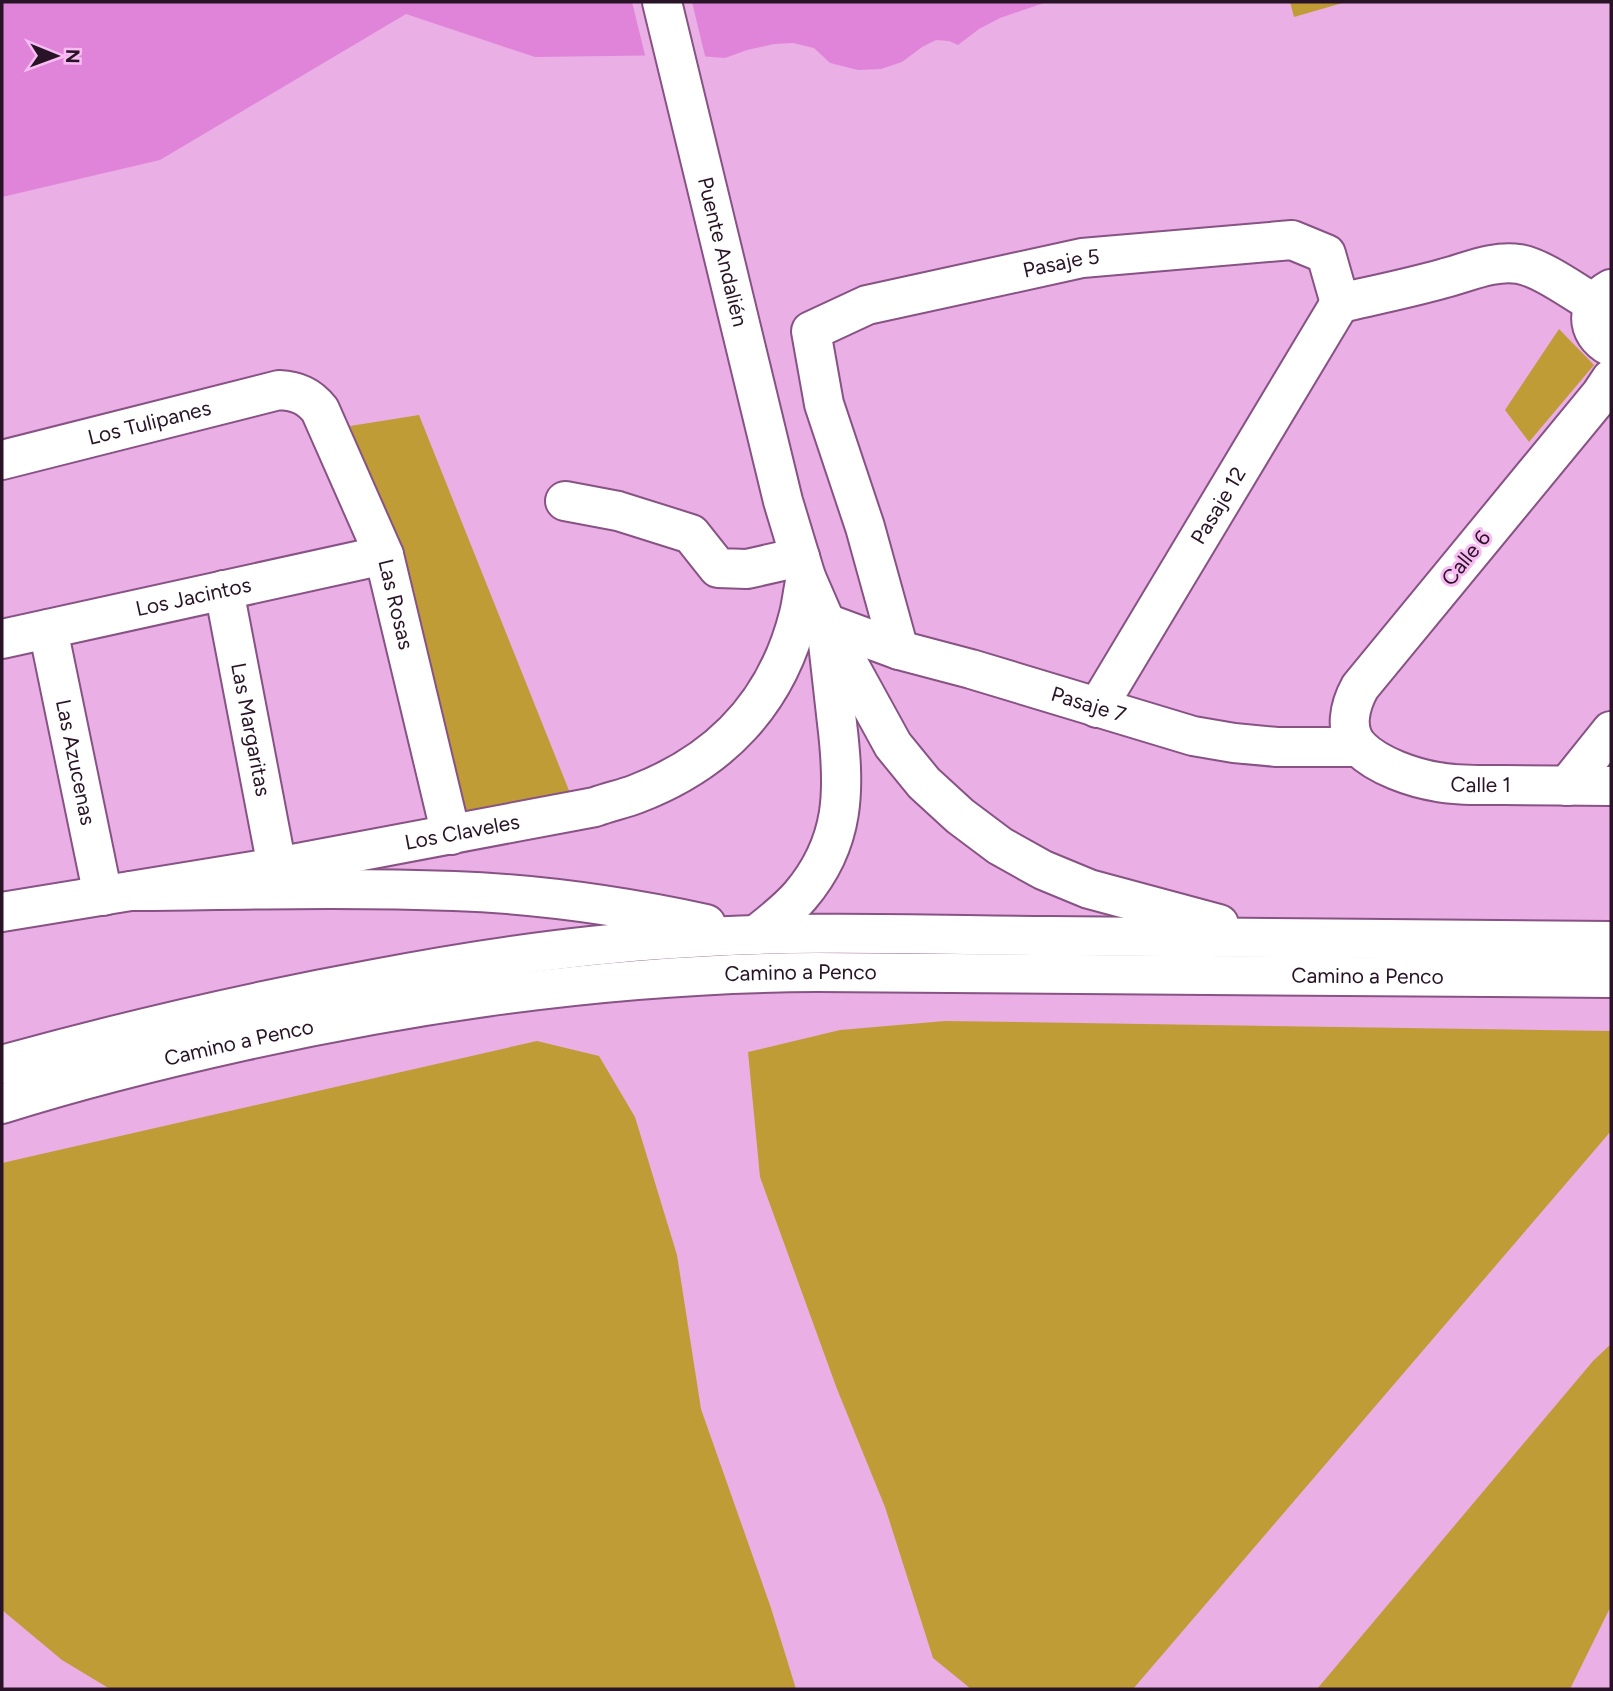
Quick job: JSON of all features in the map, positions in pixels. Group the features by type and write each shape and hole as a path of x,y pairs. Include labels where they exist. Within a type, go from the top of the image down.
{"main road":[{"name":"Puente Andalién","path":"662,2 783,501 803,567 826,624"},
{"name":"Pasaje 5","path":"899,650 865,527 824,404 811,331 867,305 1082,258 1292,240 1326,254 1340,303"},
{"path":"1340,303 1496,264 1518,264 1603,296 1592,314 1591,324 1601,342 1611,347"},
{"name":"Pasaje 12","path":"1097,708 1340,303"},
{"name":"Calle 6","path":"1359,747 1353,737 1350,715 1360,687 1611,379"},
{"name":"Los Tulipanes","path":"2,460 279,390 298,393"},
{"name":"Las Rosas","path":"298,393 314,402 320,410 384,555 451,835"},
{"path":"565,501 618,510 691,534 718,568 803,567"},
{"name":"Los Jacintos","path":"2,639 384,555"},
{"name":"Los Claveles","path":"2,912 277,867 451,835 595,807 635,794 697,764 737,730 757,705 774,679 799,614 803,567"},
{"name":"Las Margaritas","path":"224,590 277,867"},
{"path":"117,893 350,890 518,895 657,914 756,935 799,897 817,873 830,848 839,820 842,762 826,624"},
{"path":"826,624 893,745 925,783 960,816 1000,846 1043,870 1088,888 1268,938"},
{"name":"Pasaje 7","path":"826,624 899,650 1193,736 1277,747 1359,747"},
{"name":"Las Azucenas","path":"48,629 117,893"},
{"path":"1567,786 1611,731"},
{"name":"Calle 1","path":"1359,747 1378,761 1399,771 1439,782 1611,786"},
{"name":"Camino a Penco","path":"2,1065 83,1042 304,992 434,968 549,951 674,939 832,934 1611,941"},
{"name":"Camino a Penco","path":"2,1104 82,1080 198,1051 327,1023 548,988 652,978 817,972 1611,978"}],"shaded area":[{"path":"2,2 1047,2 1000,18 979,29 958,45 936,40 902,62 881,69 858,70 830,63 814,48 793,43 774,44 725,58 686,55 535,57 406,14 160,160 2,197"},
{"path":"1290,2 1346,2 1294,17"},
{"path":"1559,329 1594,365 1529,442 1505,410"},
{"path":"419,415 570,793 463,814 405,573 350,426"},
{"path":"945,1021 1611,1031 1611,1131 1133,1689 971,1689 933,1658 885,1507 837,1389 760,1177 748,1052 840,1030"},
{"path":"537,1041 599,1056 635,1117 677,1255 701,1409 771,1608 796,1689 110,1689 62,1660 2,1610 2,1163"},
{"path":"1611,1344 1611,1606 1570,1689 1317,1689 1593,1361"}],"pier":[{"path":"632,2 692,2 706,60 646,59"}]}
